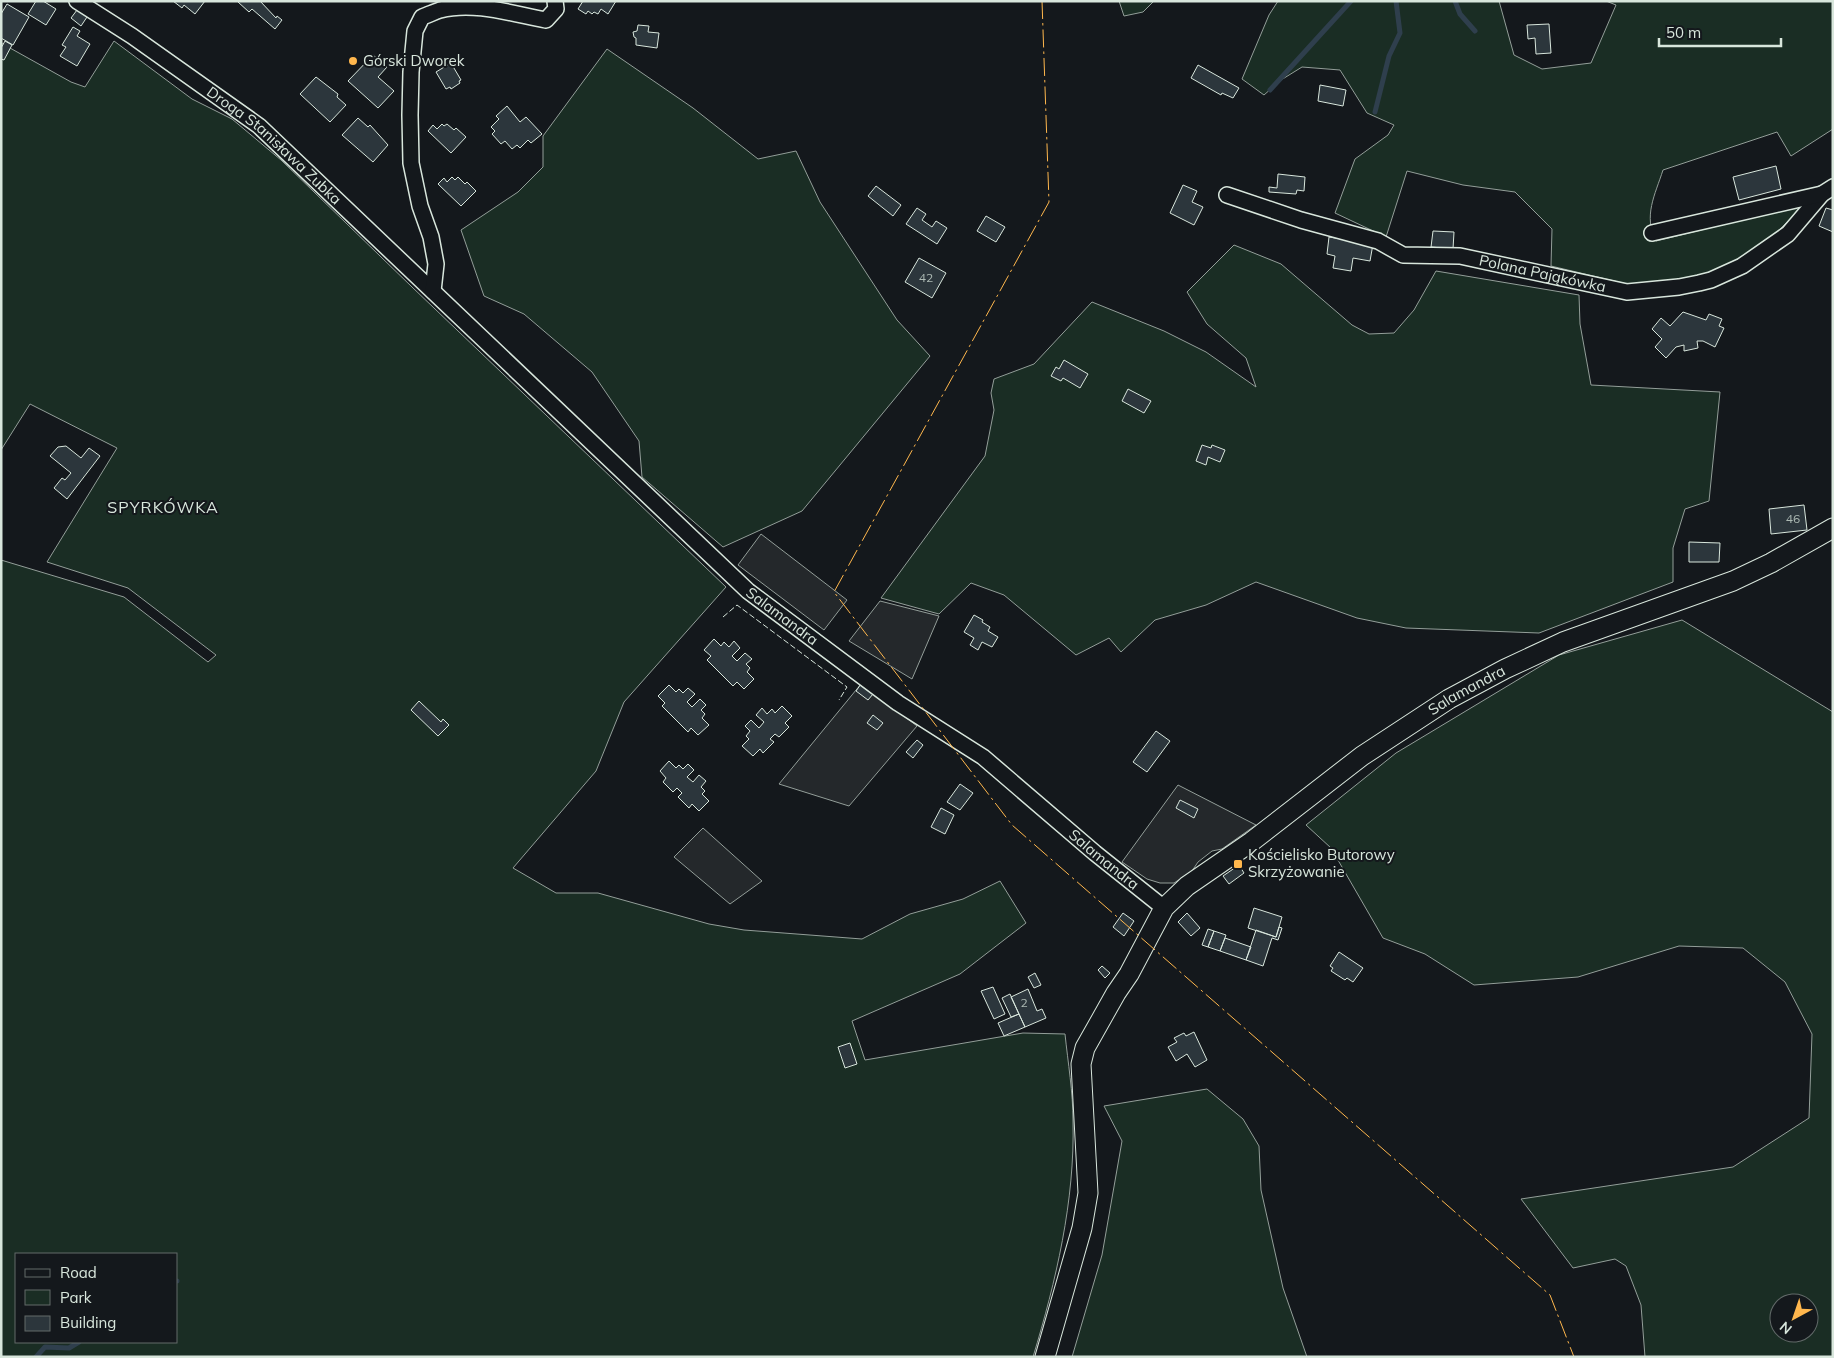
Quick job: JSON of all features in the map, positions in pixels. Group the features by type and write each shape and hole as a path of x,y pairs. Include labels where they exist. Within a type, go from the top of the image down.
{"street":[{"name":"Droga Stanisława Zubka","path":"77,1 132,36 259,126 455,312"},
{"path":"433,291 436,264 431,237 420,206 411,163 410,106 415,31 422,17 442,10 464,8 489,10 546,20 556,9 555,1"},
{"path":"1652,233 1827,191"},
{"name":"Polana Pająkówka","path":"1227,196 1301,220 1378,241 1403,255 1426,257 1460,256 1627,292 1679,287 1705,281 1742,266 1788,234 1827,191"},
{"name":"Salamandra","path":"455,312 748,591 898,703 983,757 1095,854 1164,908 1187,886 1251,842 1362,756 1449,699 1563,642 1733,581 1771,563 1833,528"},
{"path":"1045,1357 1082,1228 1088,1193 1081,1064 1085,1048 1129,974 1164,908"}],"green space":[{"path":"1119,1 1154,1 1143,12 1124,16"},
{"path":"1278,1 1499,1 1514,55 1542,69 1591,63 1616,5 1606,1 1833,1 1833,129 1791,156 1777,132 1663,170 1650,214 1652,232 1656,241 1803,206 1766,243 1735,263 1702,276 1642,284 1627,284 1551,266 1552,229 1515,192 1463,185 1407,171 1386,237 1335,213 1355,159 1388,135 1394,125 1367,113 1340,70 1302,67 1281,80 1264,95 1242,79 1269,15"},
{"path":"114,41 192,99 232,119 281,160 726,587 624,702 596,771 513,868 556,893 598,893 709,924 744,930 862,939 910,914 963,899 1000,881 1026,923 960,974 852,1021 865,1060 1023,1033 1065,1034 1073,1110 1071,1181 1056,1270 1033,1357 1,1357 1,560 124,597 208,662 216,655 128,588 47,562 117,448 30,404 1,450 1,43 71,82 85,87"},
{"path":"607,49 693,108 758,159 796,151 820,202 897,320 930,356 802,511 723,547 642,477 639,441 592,372 524,314 484,296 461,230 518,192 543,167 543,136"},
{"path":"1234,245 1281,264 1352,325 1369,334 1394,333 1414,310 1436,271 1579,295 1580,324 1591,385 1720,392 1709,501 1685,509 1673,548 1673,582 1539,633 1406,628 1357,618 1256,582 1206,605 1155,620 1121,652 1109,638 1076,655 1004,595 971,583 939,614 881,598 985,456 994,410 991,393 994,379 1034,364 1092,302 1164,331 1206,352 1256,387 1246,358 1207,324 1187,292"},
{"path":"1682,620 1833,712 1833,1357 1645,1357 1641,1305 1626,1266 1615,1259 1573,1268 1521,1199 1733,1167 1809,1118 1812,1034 1785,982 1743,948 1679,946 1578,977 1474,985 1425,954 1383,938 1331,848 1306,825 1396,753 1559,655"},
{"path":"1207,1089 1243,1119 1259,1146 1261,1190 1283,1288 1307,1357 1072,1357 1102,1255 1122,1141 1104,1106"}],"shaded area":[{"path":"761,534 847,600 824,630 738,565"},
{"path":"880,601 939,616 912,679 849,641"},
{"path":"861,684 917,726 849,806 779,784"},
{"path":"1178,785 1256,825 1222,849 1212,851 1198,862 1192,871 1174,883 1160,883 1147,879 1122,862"},
{"path":"703,828 762,881 730,904 674,857"}],"building":[{"path":"36,1 43,1 56,9 46,25 28,14"},
{"path":"173,1 205,1 195,14 184,5 182,8"},
{"path":"239,1 260,1 276,18 277,16 282,20 275,29 252,9 249,12"},
{"path":"583,1 616,1 608,14 601,9 598,14 594,12 592,14 588,11 586,14 578,9"},
{"path":"7,4 29,17 13,45 1,38 1,14"},
{"path":"77,10 87,17 81,26 71,18"},
{"path":"1549,24 1551,53 1536,54 1535,38 1528,39 1527,25"},
{"path":"638,25 649,26 648,32 659,33 657,48 636,45 636,38 633,32 637,31"},
{"path":"73,27 80,31 77,36 90,44 77,66 60,56 66,47 62,45"},
{"path":"5,41 12,45 4,60 1,59 1,48"},
{"path":"373,55 387,67 378,77 394,91 378,108 348,81"},
{"path":"451,63 461,80 459,81 460,83 451,89 450,87 446,89 436,72"},
{"path":"1198,65 1239,88 1233,98 1222,93 1221,95 1191,78"},
{"path":"316,77 338,94 337,97 346,105 330,122 300,94"},
{"path":"1320,85 1346,90 1343,106 1318,101"},
{"path":"507,106 520,122 526,117 542,134 531,143 528,140 520,148 517,145 512,149 505,141 501,144 492,134 495,131 491,127 499,119 496,116"},
{"path":"358,118 368,127 370,125 388,145 373,162 342,135"},
{"path":"442,124 444,126 447,124 454,130 456,128 466,137 451,153 428,131 433,125 437,129"},
{"path":"1776,166 1781,189 1739,200 1733,177"},
{"path":"1278,174 1305,177 1304,191 1297,190 1296,194 1269,192 1269,187 1277,188"},
{"path":"452,177 455,180 458,177 465,184 467,182 476,191 461,206 438,184 444,178 447,182"},
{"path":"1183,185 1197,191 1192,202 1203,207 1194,225 1170,213"},
{"path":"876,186 901,205 893,216 868,196"},
{"path":"917,208 926,214 922,220 932,227 936,221 947,228 937,244 906,224"},
{"path":"1826,208 1833,210 1833,232 1819,226"},
{"path":"986,216 1005,227 996,242 977,231"},
{"path":"1433,231 1454,232 1453,249 1431,247"},
{"path":"1329,237 1373,244 1370,261 1353,258 1351,271 1333,268 1335,256 1327,254"},
{"path":"919,258 946,273 932,298 905,282"},
{"path":"1683,312 1706,320 1709,314 1722,319 1719,326 1724,328 1715,347 1703,341 1697,341 1698,348 1684,351 1684,345 1676,347 1666,358 1655,347 1662,339 1652,329 1661,318 1670,326"},
{"path":"1064,360 1088,374 1080,388 1063,378 1061,381 1051,376 1056,367 1059,369"},
{"path":"1128,389 1151,401 1144,413 1122,401"},
{"path":"1202,445 1211,448 1212,445 1225,450 1220,462 1208,457 1206,465 1196,461"},
{"path":"66,446 81,458 89,448 100,456 67,499 54,488 62,478 65,480 71,473 50,456 58,447"},
{"path":"1804,505 1807,530 1771,534 1769,509"},
{"path":"1689,542 1720,543 1719,562 1689,562"},
{"path":"974,615 983,620 982,622 990,627 988,631 998,637 992,647 982,642 978,650 970,645 974,638 964,632"},
{"path":"714,639 721,646 724,642 729,647 734,641 740,648 732,656 737,661 745,653 752,659 746,664 750,668 747,672 754,679 744,689 737,682 733,686 707,660 711,656 704,650"},
{"path":"861,684 873,694 868,700 856,691"},
{"path":"669,685 676,692 679,689 683,693 688,688 695,694 687,702 692,707 700,699 706,705 701,710 705,714 702,718 709,725 698,735 691,728 688,732 662,706 665,703 658,696"},
{"path":"419,701 441,722 443,719 449,725 438,736 411,710"},
{"path":"782,706 792,716 785,723 789,727 779,737 775,734 770,739 774,742 763,753 760,749 753,756 742,746 749,739 746,736 750,731 745,726 751,720 759,728 764,722 756,715 762,708 767,714 772,709 775,713"},
{"path":"873,715 883,723 877,730 867,723"},
{"path":"1156,731 1170,741 1147,772 1133,762"},
{"path":"917,740 923,745 913,758 906,752"},
{"path":"669,761 676,768 679,765 683,769 688,764 694,770 687,777 693,782 699,775 706,781 701,787 705,791 702,794 709,801 699,811 692,804 689,808 678,797 682,793 677,788 673,792 663,782 666,778 660,771"},
{"path":"960,784 973,793 960,810 947,802"},
{"path":"1180,800 1198,809 1194,818 1176,808"},
{"path":"941,808 954,815 945,834 931,827"},
{"path":"1239,865 1244,873 1229,884 1223,876"},
{"path":"1254,908 1282,917 1276,937 1248,928"},
{"path":"1123,913 1134,921 1124,936 1113,927"},
{"path":"1187,913 1200,928 1191,936 1178,922"},
{"path":"1279,927 1282,928 1278,940 1272,938 1263,966 1246,960 1256,930 1276,937"},
{"path":"1208,929 1214,931 1208,947 1202,945"},
{"path":"1214,931 1226,935 1220,951 1208,947"},
{"path":"1225,938 1251,947 1246,960 1220,951"},
{"path":"1339,952 1363,968 1353,982 1347,978 1345,980 1331,971 1333,968 1330,966"},
{"path":"1102,966 1110,973 1105,978 1098,970"},
{"path":"1035,973 1041,985 1034,988 1028,977"},
{"path":"993,987 1005,1014 994,1019 981,991"},
{"path":"1028,989 1037,1011 1042,1009 1046,1018 1025,1027 1011,997"},
{"path":"1010,994 1019,1014 1011,1017 1002,998"},
{"path":"1019,1014 1025,1027 1004,1036 998,1023"},
{"path":"1194,1032 1207,1060 1195,1067 1187,1054 1176,1061 1168,1047 1177,1042 1174,1038 1184,1033 1186,1036"},
{"path":"850,1043 857,1064 845,1068 838,1047"}],"waterway":[{"path":"1270,90 1351,1"},
{"path":"1375,112 1389,56 1400,33 1396,1"},
{"path":"1455,1 1460,14 1475,31"},
{"path":"36,1357 45,1347 69,1348 77,1343"}],"fence":[{"path":"723,617 737,605 847,687 839,700"}],"power":[{"path":"1042,1 1049,202 834,592 1012,825 1550,1295 1574,1357"}],"place":[{"name":"Górski Dworek","path":"353,61"},
{"name":"Kościelisko Butorowy Skrzyżowanie","path":"1238,864"}],"district":[{"name":"SPYRKÓWKA","path":"163,507"}]}
